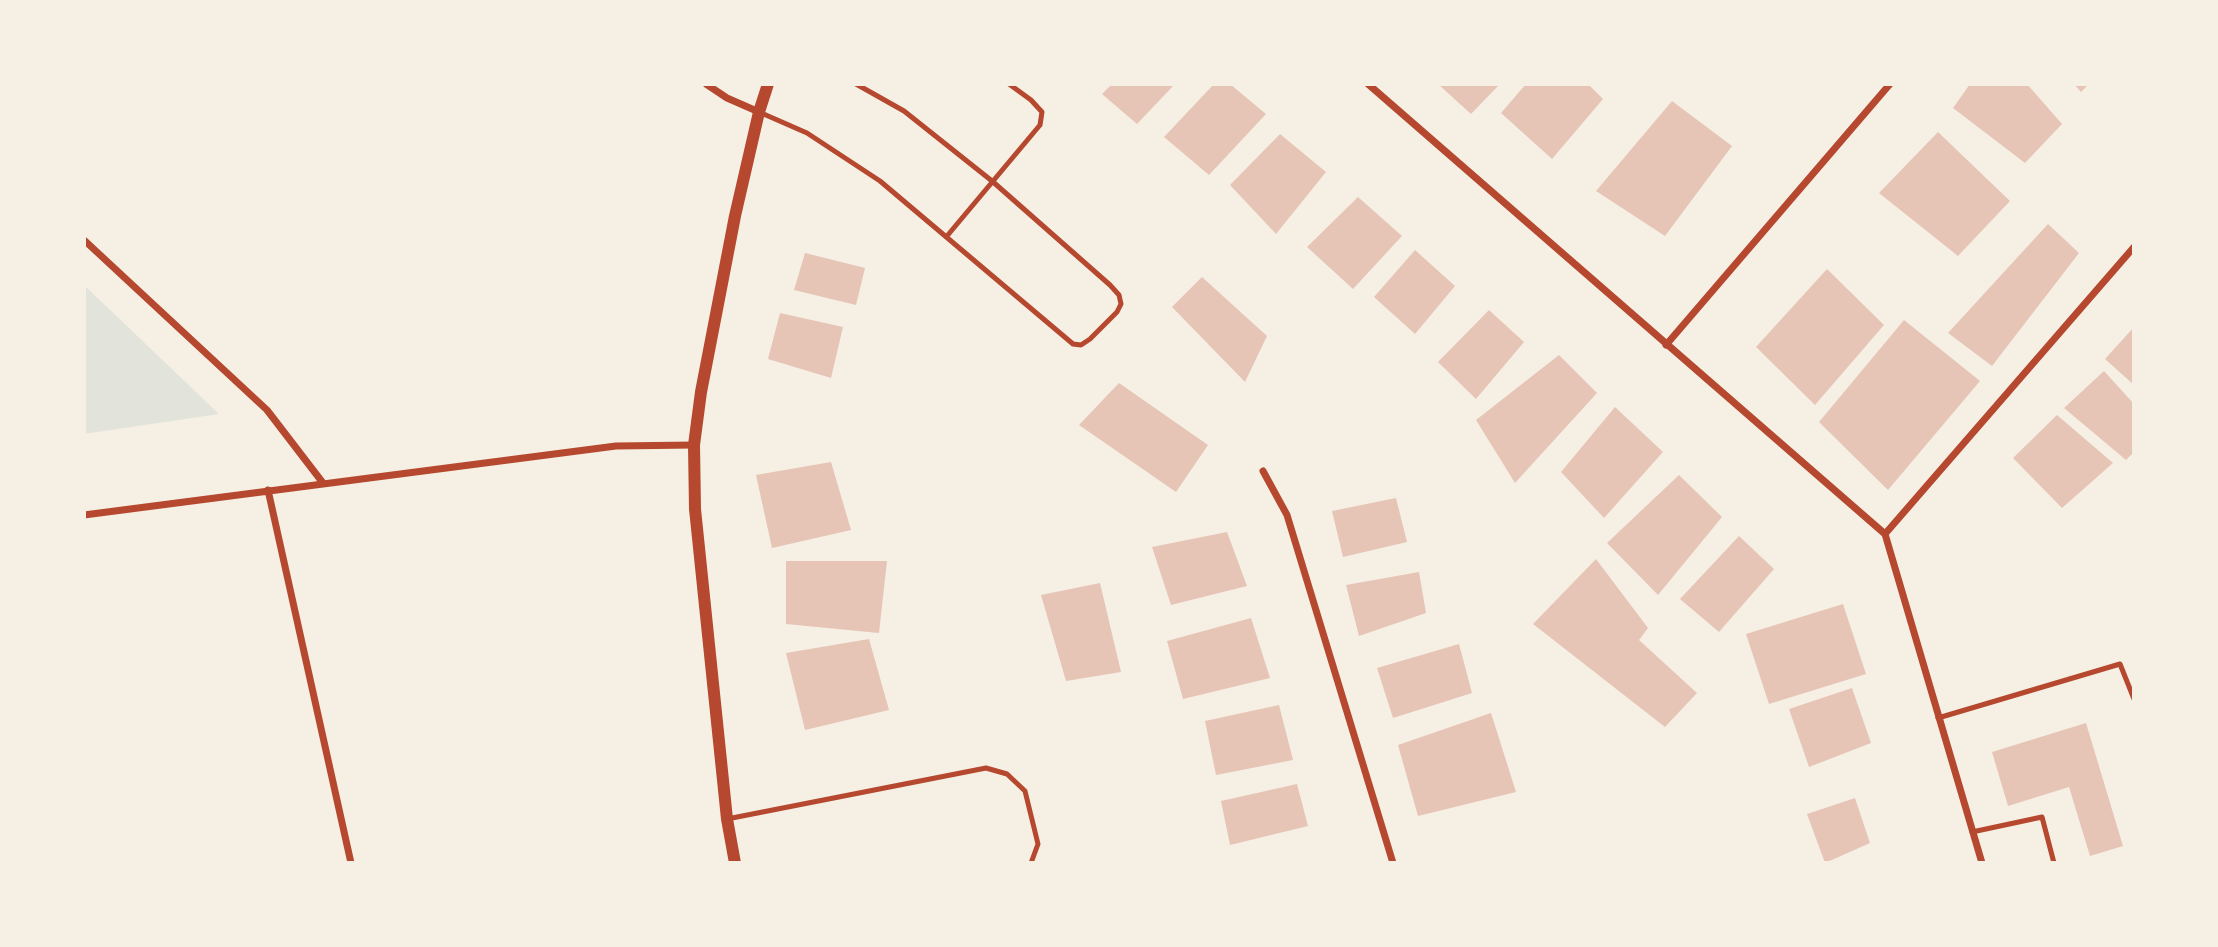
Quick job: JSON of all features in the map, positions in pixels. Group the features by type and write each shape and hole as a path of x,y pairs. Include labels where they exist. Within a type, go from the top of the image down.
{"street":[{"path":"706,84 727,98 759,112"},
{"path":"735,863 727,819 695,509 694,445 701,392 733,230 759,112 768,84"},
{"path":"1368,84 1885,534 1982,863"},
{"path":"1665,345 1890,84"},
{"path":"84,240 267,410 323,483"},
{"path":"1885,534 2134,247"},
{"path":"84,515 616,446 694,445"},
{"path":"1263,471 1287,515 1393,863"},
{"path":"268,490 351,863"}],"lane":[{"path":"759,112 807,133 870,174 1073,344 1081,345 1090,340 1117,312 1121,304 1119,296 1110,285 992,181 904,111 856,84"},
{"path":"947,236 1040,125 1042,112 1009,84"},
{"path":"1938,718 2120,664 2134,699"},
{"path":"727,819 986,768 1007,774 1025,791 1038,844 1031,863"},
{"path":"1972,832 2042,817 2054,863"}],"shaded area":[{"path":"84,285 219,414 84,434"}],"building":[{"path":"1112,84 1175,84 1137,124 1102,94"},
{"path":"1214,84 1230,84 1266,114 1209,175 1164,137"},
{"path":"1438,84 1500,84 1471,114"},
{"path":"1526,84 1588,84 1603,99 1552,159 1501,113"},
{"path":"1970,84 2027,84 2062,124 2025,163 1953,108"},
{"path":"2074,84 2089,84 2081,92"},
{"path":"1672,101 1732,146 1665,236 1596,191"},
{"path":"1938,132 2010,201 1958,256 1879,193"},
{"path":"1280,134 1326,172 1276,234 1230,185"},
{"path":"1358,197 1402,236 1353,289 1307,247"},
{"path":"2048,224 2079,253 1992,366 1948,333"},
{"path":"1415,250 1455,286 1415,334 1374,297"},
{"path":"805,253 865,268 856,305 794,290"},
{"path":"1827,269 1884,325 1815,405 1756,347"},
{"path":"1202,277 1267,336 1245,382 1172,307"},
{"path":"1489,310 1524,342 1476,399 1438,362"},
{"path":"780,313 843,327 831,378 768,359"},
{"path":"1904,320 1980,381 1888,490 1819,422"},
{"path":"2134,327 2134,385 2105,359"},
{"path":"1559,355 1597,393 1515,483 1476,420"},
{"path":"2104,371 2134,404 2134,452 2126,460 2064,408"},
{"path":"1119,383 1208,445 1176,492 1079,425"},
{"path":"1615,407 1663,452 1604,518 1561,472"},
{"path":"2057,415 2113,463 2062,508 2013,458"},
{"path":"831,462 851,530 772,548 756,475"},
{"path":"1679,475 1722,517 1658,595 1607,543"},
{"path":"1396,498 1407,542 1343,557 1332,511"},
{"path":"1227,532 1247,586 1171,605 1152,547"},
{"path":"1739,536 1774,569 1719,632 1680,599"},
{"path":"1596,559 1648,628 1639,640 1697,693 1665,727 1533,624"},
{"path":"786,561 887,561 879,633 786,624"},
{"path":"1419,572 1426,613 1359,636 1346,585"},
{"path":"1100,583 1121,672 1066,681 1041,595"},
{"path":"1843,604 1866,674 1769,704 1746,634"},
{"path":"1251,618 1270,678 1183,699 1167,641"},
{"path":"869,639 889,710 805,730 786,653"},
{"path":"1459,644 1472,693 1393,718 1377,668"},
{"path":"1852,688 1871,743 1809,767 1789,709"},
{"path":"1279,705 1293,760 1216,775 1205,721"},
{"path":"1491,713 1516,792 1418,816 1398,745"},
{"path":"2086,723 2123,846 2090,856 2069,787 2008,806 1992,752"},
{"path":"1297,784 1308,826 1230,845 1221,801"},
{"path":"1855,798 1870,843 1825,863 1807,814"}]}
